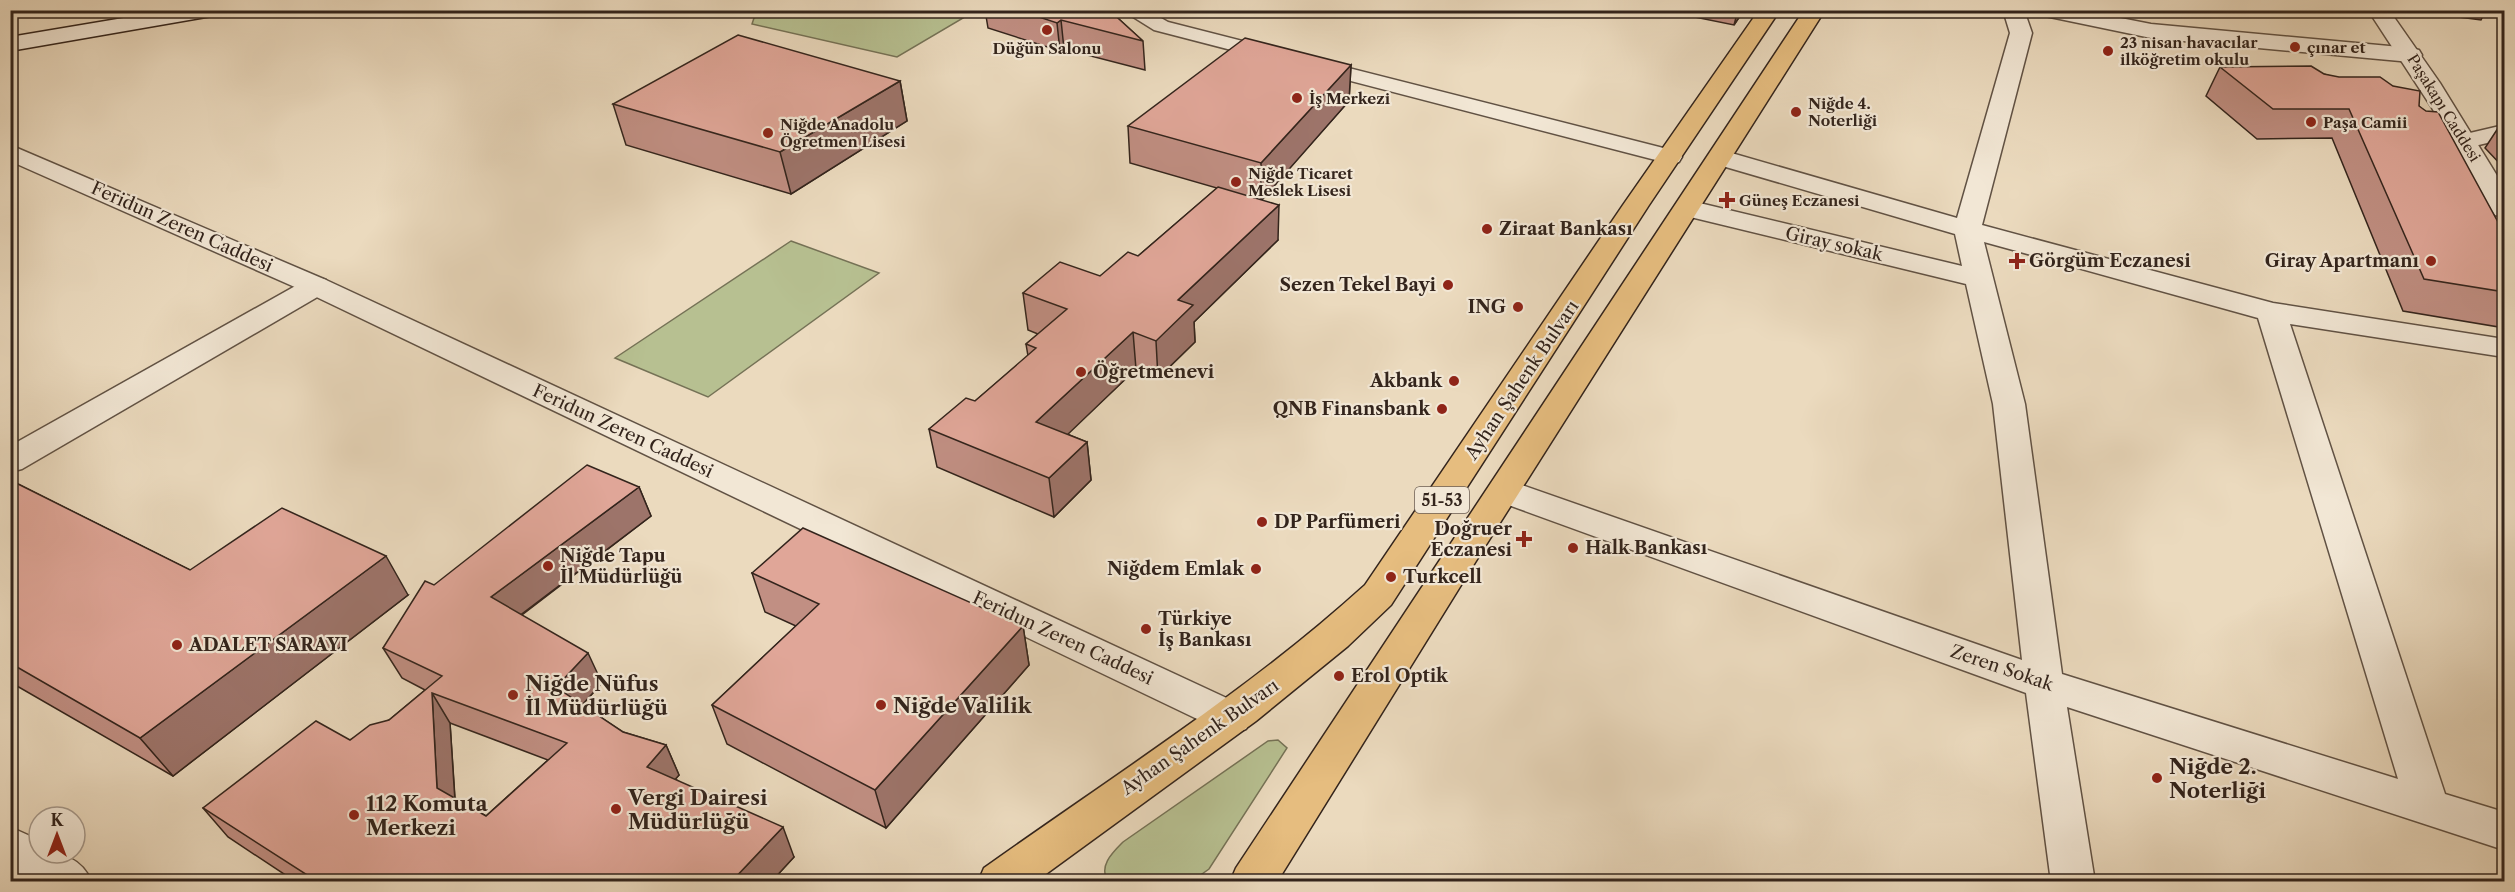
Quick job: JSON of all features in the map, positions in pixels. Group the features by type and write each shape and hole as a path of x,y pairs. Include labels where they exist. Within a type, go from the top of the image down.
{"main road":[{"name":"Ayhan Şahenk Bulvarı","path":"1000,882 1090,814 1232,718 1333,639 1378,596 1636,205 1770,10"},
{"name":"51-53","path":"1252,882 1464,549 1721,158 1815,10"}],"street":[{"path":"10,28 122,10"},
{"path":"10,44 212,10"},
{"path":"1131,10 1147,22 1178,31 1671,157"},
{"path":"2013,10 2021,33 1967,230 1981,279 2010,404 2044,684 2073,882"},
{"path":"2045,10 2151,31 2412,55"},
{"name":"Paşakapı Caddesi","path":"2378,10 2412,55 2466,141 2504,208"},
{"path":"2466,141 2505,132"},
{"name":"Feridun Zeren Caddesi","path":"10,152 316,286 1232,718"},
{"path":"1721,158 1967,230 2271,312 2505,348"},
{"name":"Giray sokak","path":"1687,208 1981,279"},
{"path":"10,461 316,286"},
{"path":"2271,312 2427,805"},
{"name":"Zeren Sokak","path":"1504,491 2044,684 2505,831"},
{"path":"10,846 70,882"}],"green space":[{"path":"766,11 975,11 897,57 752,24 754,18"},
{"path":"791,241 879,273 708,397 615,358"},
{"path":"1278,740 1287,748 1209,869 1192,881 1109,882 1105,871 1106,865 1111,855 1123,842 1268,741"}],"building":[{"path":"1018,10 1109,10 1143,41 1061,20 1057,23"},
{"path":"738,35 900,81 780,152 613,104"},
{"path":"1245,38 1351,65 1261,163 1128,126"},
{"path":"2311,66 2324,74 2339,77 2380,77 2393,86 2420,91 2419,106 2426,111 2438,112 2505,235 2505,292 2424,279 2349,109 2273,109 2220,67"},
{"path":"1218,187 1279,205 1178,300 1193,305 1156,341 1133,332 1036,422 1087,442 1049,478 929,429 966,398 975,401 1036,348 1026,344 1067,309 1023,293 1060,262 1100,276 1128,252 1138,256"},
{"path":"587,465 639,487 491,597 588,653 556,687 623,732 666,745 647,767 783,827 731,882 318,882 203,808 316,721 350,740 370,725 389,720 442,676 383,648 425,581 434,585","holes":["432,693 567,743 486,816 437,788"]},
{"name":"ADALET SARAYI","path":"10,480 190,570 282,508 386,556 140,738 10,663"},
{"name":"Niğde Valilik","path":"803,528 1023,626 875,790 712,705 819,604 752,573"}],"place":[{"name":"Düğün Salonu","path":"1047,30"},
{"name":"çınar et","path":"2295,47"},
{"name":"23 nisan havacılar ilköğretim okulu","path":"2108,51"},
{"name":"İş Merkezi","path":"1297,98"},
{"name":"Niğde 4. Noterliği","path":"1796,112"},
{"name":"Paşa Camii","path":"2311,122"},
{"name":"Niğde Anadolu Ögretmen Lisesi","path":"768,133"},
{"name":"Niğde Ticaret Meslek Lisesi","path":"1236,182"},
{"name":"Güneş Eczanesi","path":"1727,200"},
{"name":"Ziraat Bankası","path":"1487,229"},
{"name":"Görgüm Eczanesi","path":"2017,261"},
{"name":"Giray Apartmanı","path":"2431,261"},
{"name":"Sezen Tekel Bayi","path":"1448,285"},
{"name":"ING","path":"1518,307"},
{"name":"Öğretmenevi","path":"1081,372"},
{"name":"Akbank","path":"1454,381"},
{"name":"QNB Finansbank","path":"1442,409"},
{"name":"DP Parfümeri","path":"1262,522"},
{"name":"Doğruer Eczanesi","path":"1524,539"},
{"name":"Halk Bankası","path":"1573,548"},
{"name":"Niğde Tapu İl Müdürlüğü","path":"548,566"},
{"name":"Niğdem Emlak","path":"1256,569"},
{"name":"Turkcell","path":"1391,577"},
{"name":"Türkiye İş Bankası","path":"1146,629"},
{"name":"ADALET SARAYI","path":"177,645"},
{"name":"Erol Optik","path":"1339,676"},
{"name":"Niğde Nüfus İl Müdürlüğü","path":"513,695"},
{"name":"Niğde Valilik","path":"881,705"},
{"name":"Niğde 2. Noterliği","path":"2157,778"},
{"name":"Vergi Dairesi Müdürlüğü","path":"616,809"},
{"name":"112 Komuta Merkezi","path":"354,815"}]}
